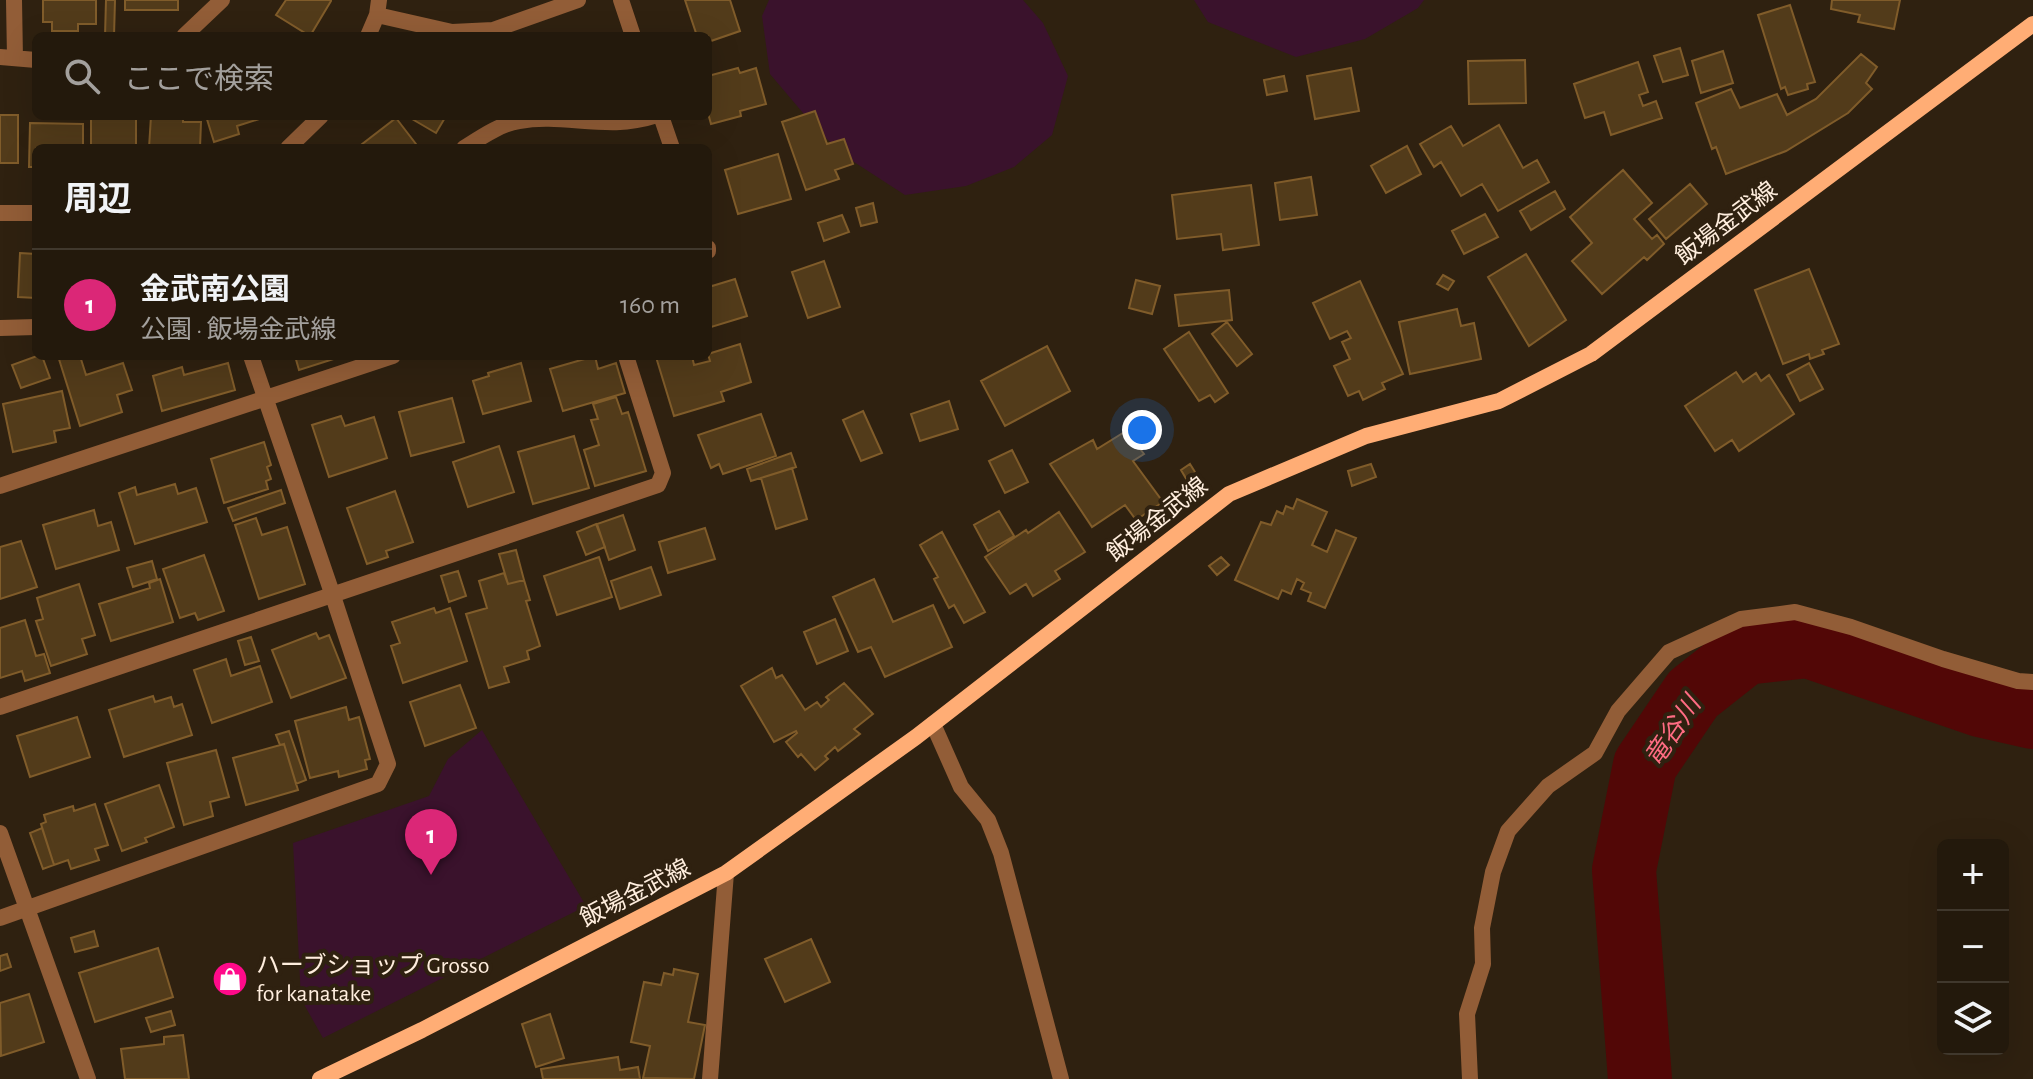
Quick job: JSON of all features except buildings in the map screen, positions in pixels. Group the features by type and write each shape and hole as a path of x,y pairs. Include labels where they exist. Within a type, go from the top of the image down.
{"main road":[{"name":"飯場金武線","path":"320,1079 436,1023 726,873 933,724 1229,494 1366,436 1499,401 1591,354 2033,24"}],"street":[{"path":"14,0 7,58 32,60"},
{"path":"188,32 222,0"},
{"path":"369,32 378,7 452,32 493,30 578,0"},
{"path":"621,0 632,32"},
{"path":"292,144 317,120"},
{"path":"472,144 515,121 526,120"},
{"path":"567,120 635,123 643,120"},
{"path":"662,120 671,144"},
{"path":"0,213 32,213"},
{"path":"0,328 32,327"},
{"path":"0,918 378,784 388,764 252,360"},
{"path":"0,486 381,360"},
{"path":"0,707 658,485 663,473 627,360"},
{"path":"1470,1079 1467,1014 1483,964 1482,928 1493,872 1508,831 1548,786 1595,753 1618,711 1669,652 1741,619 1795,612 1851,627 1943,659 2018,681 2033,682"},
{"path":"933,724 961,787 988,820 1001,853 1061,1079"},
{"path":"0,833 88,1079"},
{"path":"710,1079 726,873"}],"shaded area":[{"path":"769,0 1023,0 1043,23 1068,76 1052,135 1014,167 966,186 905,195 851,160 820,133 770,74 762,16"},
{"path":"1194,0 1424,0 1418,8 1365,39 1296,57 1208,22"},
{"path":"482,730 586,906 323,1038 301,999 293,843 429,796 448,759"}],"waterway":[{"name":"竜谷川","path":"1640,1079 1624,870 1645,765 1693,694 1745,653 1808,646 1980,705 2033,717"}],"place":[{"name":"金武南公園","path":"431,875"},
{"name":"ハーブショップ Grosso for kanatake","path":"230,979"}]}
